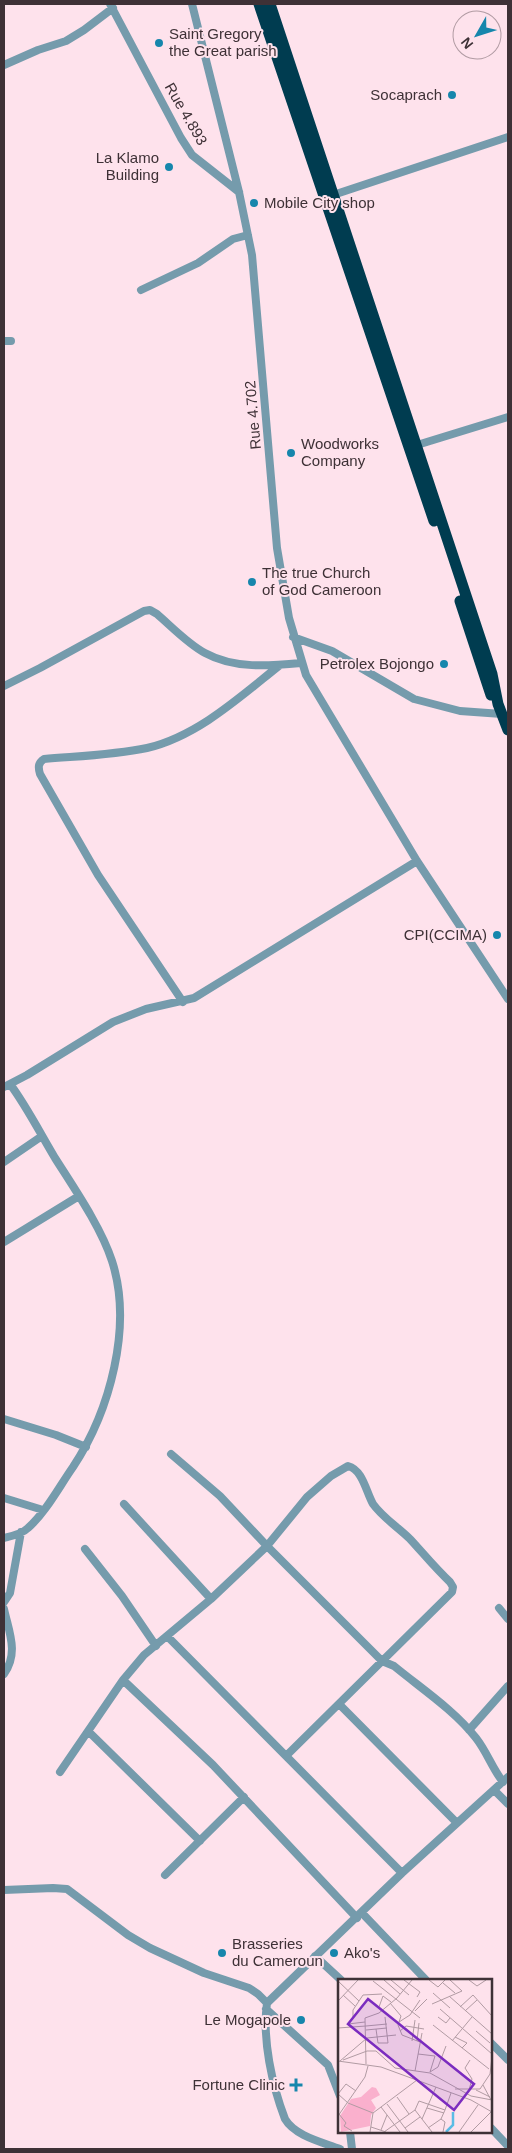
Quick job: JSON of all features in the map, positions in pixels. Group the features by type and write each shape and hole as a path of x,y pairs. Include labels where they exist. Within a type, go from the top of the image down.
{"highway":[{"path":"259,4 283,58 333,195 482,671 491,694 500,709"},
{"path":"270,4 283,58 389,377 418,446 492,674 500,709 508,730"}],"street":[{"name":"Rue 4.702","path":"192,4 248,235 264,374 277,548 293,637 301,663 306,675 417,860 508,999"},
{"name":"Rue 4.893","path":"111,6 181,138 192,155 239,192"},
{"path":"4,65 38,50 66,41 84,30 111,6"},
{"path":"333,195 508,137"},
{"path":"141,290 198,264 234,239 248,235"},
{"path":"418,446 508,417"},
{"path":"4,686 144,610 150,610 157,614 206,654 227,661 252,665 301,663"},
{"path":"293,637 332,651 414,700 460,711 500,709"},
{"path":"183,1002 98,875 40,774 38,766 44,758 102,755 148,748 170,740 221,710 280,665"},
{"path":"4,1538 28,1528 43,1510 86,1447 102,1413 112,1374 121,1314 119,1286 111,1259 79,1196 24,1103 7,1085 113,1022 146,1009 194,998 417,860"},
{"path":"4,1162 42,1136"},
{"path":"4,1242 79,1196"},
{"path":"4,1420 56,1435 86,1447"},
{"path":"171,1454 220,1496 382,1661 394,1666 455,1715 484,1750 492,1767 505,1779 402,1873 315,1956 267,2006 265,2018 267,2046 285,2119 297,2131 340,2149"},
{"path":"60,1772 123,1680 144,1656 212,1599 267,1546 308,1497 331,1476 348,1466 359,1472 368,1495 377,1510 409,1539 453,1587 452,1592 286,1756"},
{"path":"4,1498 43,1510"},
{"path":"124,1504 212,1599"},
{"path":"4,1602 10,1593 21,1532"},
{"path":"85,1549 122,1596 156,1646"},
{"path":"499,1608 508,1619"},
{"path":"4,1609 13,1648 10,1664 4,1674"},
{"path":"167,1636 402,1873"},
{"path":"123,1680 244,1797 359,1916 425,1979"},
{"path":"468,1730 508,1686"},
{"path":"338,1704 457,1823"},
{"path":"88,1731 200,1841"},
{"path":"494,1790 508,1804"},
{"path":"165,1875 244,1797"},
{"path":"4,1890 67,1889 128,1935 150,1948 204,1973 249,1988 258,1994 267,2006 328,2065 338,2091"},
{"path":"315,1956 341,1979"},
{"path":"492,2044 508,2060"},
{"path":"492,2129 508,2146"},
{"path":"350,2133 352,2149"}],"place":[{"name":"Saint Gregory the Great parish","path":"159,43"},
{"name":"Socaprach","path":"452,95"},
{"name":"La Klamo Building","path":"169,167"},
{"name":"Mobile City shop","path":"254,203"},
{"name":"Woodworks Company","path":"291,453"},
{"name":"The true Church of God Cameroon","path":"252,582"},
{"name":"Petrolex Bojongo","path":"444,664"},
{"name":"CPI(CCIMA)","path":"497,935"},
{"name":"Brasseries du Cameroun","path":"222,1953"},
{"name":"Ako's","path":"334,1953"},
{"name":"Le Mogapole","path":"301,2020"},
{"name":"Fortune Clinic","path":"296,2085"}]}
